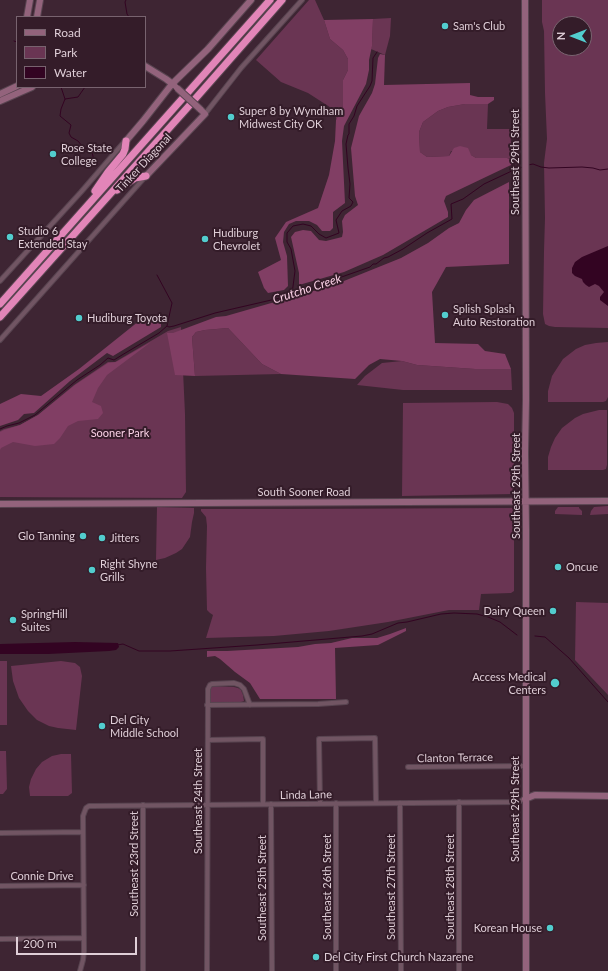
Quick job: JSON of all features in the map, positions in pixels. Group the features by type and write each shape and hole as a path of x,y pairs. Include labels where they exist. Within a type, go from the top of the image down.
{"highway":[{"name":"Tinker Diagonal","path":"0,304 270,0"},
{"name":"Tinker Diagonal","path":"0,317 282,0"},
{"path":"82,212 108,172 123,154 126,141"},
{"path":"107,197 135,178 146,176"}],"main road":[{"path":"27,16 30,0"},
{"path":"37,16 40,0"},
{"path":"126,141 166,90 174,86 251,0"},
{"name":"Southeast 29th Street","path":"524,0 526,157 526,971"},
{"path":"146,67 174,86 205,114"},
{"path":"157,73 164,83 166,90"},
{"path":"0,94 16,86"},
{"path":"0,101 28,88"},
{"name":"Tinker Diagonal","path":"146,176 205,114"},
{"name":"South Sooner Road","path":"0,504 608,501"},
{"path":"525,799 534,795 608,796"}],"street":[{"name":"Tinker Diagonal","path":"205,114 241,68 302,0"},
{"path":"0,282 126,141"},
{"name":"Tinker Diagonal","path":"0,340 146,176"},
{"name":"Southeast 24th Street","path":"207,971 208,689 212,684 234,683 240,685 244,689 250,705"},
{"path":"207,705 318,704 346,702"},
{"path":"320,803 319,739 375,738 376,803"},
{"path":"208,740 263,739 263,804"},
{"name":"Clanton Terrace","path":"408,768 525,766"},
{"name":"Linda Lane","path":"83,832 83,816 86,808 92,806 518,802 525,799"},
{"name":"Southeast 28th Street","path":"459,802 459,971"},
{"name":"Southeast 26th Street","path":"336,803 336,971"},
{"name":"Southeast 27th Street","path":"400,803 401,971"},
{"name":"Southeast 25th Street","path":"271,804 272,971"},
{"name":"Southeast 23rd Street","path":"143,805 143,971"},
{"path":"0,832 83,832 84,938 83,960 80,971"},
{"name":"Connie Drive","path":"0,886 84,885"},
{"path":"0,938 84,938"}],"green space":[{"path":"309,0 315,0 324,20 330,39 343,50 348,59 348,70 343,80 343,106 336,120 336,111 308,93 281,82 256,60"},
{"path":"542,0 608,0 608,328 555,327 545,324 543,314 545,218 544,163 547,139 544,31 542,22"},
{"path":"391,18 390,36 385,55 371,49 373,19"},
{"path":"465,104 488,104 487,129 510,129 512,160 507,158 476,158 471,155 451,151 449,156 427,157 420,152 419,132 423,122 438,111 448,107"},
{"name":"Sooner Park","path":"181,327 185,414 186,492 182,498 0,497 0,431 20,425 38,415 74,385 108,362 115,362 168,331"},
{"path":"228,328 262,364 281,374 195,376 192,337 196,332"},
{"path":"608,342 608,397 606,401 548,402 548,391 552,376 563,359 576,349 585,345"},
{"path":"402,361 417,365 475,369 511,369 512,390 403,390 357,385 365,376 382,363"},
{"path":"497,402 508,404 514,413 514,494 402,496 403,403"},
{"path":"599,410 607,410 606,469 548,470 548,457 551,447 562,428 583,414"},
{"path":"608,506 608,514 590,515 594,507"},
{"path":"157,507 194,508 194,513 190,537 182,549 165,558 156,560"},
{"path":"558,507 579,507 582,511 582,515 555,514"},
{"path":"514,508 514,591 511,593 481,594 479,610 449,610 388,622 329,631 274,636 206,638 213,615 207,610 207,526 206,517 201,509"},
{"path":"576,602 608,603 608,695 575,660"},
{"path":"0,661 7,661 7,725 0,725"},
{"path":"61,661 75,663 80,667 82,676 76,730 49,726 37,720 28,711 19,698 13,681 11,666"},
{"path":"212,686 238,688 241,690 244,701 213,703 209,701 210,689"},
{"path":"0,751 6,751 7,789 3,794 0,794"},
{"path":"71,754 72,793 68,796 30,796 29,787 36,769 42,762 52,756"}],"shaded area":[{"path":"373,19 372,46 366,84 344,126 342,141 345,203 333,212 333,228 330,231 322,231 317,225 309,221 296,221 289,224 284,232 283,242 287,256 288,286 284,290 268,293 264,288 258,272 281,260 275,238 286,222 318,208 329,175 335,141 336,120 343,106 343,80 348,70 348,59 343,50 330,39 324,20"},
{"path":"380,54 385,55 384,85 470,83 470,95 478,97 494,97 494,100 488,104 465,104 448,107 438,111 423,122 419,132 420,152 427,157 449,156 454,148 460,146 468,148 471,155 476,158 507,158 512,160 511,165 446,196 444,201 448,212 448,217 383,255 344,272 299,285 299,273 291,237 295,232 303,230 311,231 319,240 326,241 342,237 342,221 345,215 358,205 355,196 351,148 359,116 372,93 375,84 378,58"},
{"path":"509,182 509,264 446,267 432,292 435,343 478,344 485,351 505,354 511,369 475,369 417,365 402,361 380,359 369,365 355,379 281,374 262,364 228,328 196,332 192,337 195,376 175,375 167,333 173,333 216,317 226,316 334,285 401,258 459,223 466,210 474,200"},
{"path":"166,315 161,322 161,327 113,356 107,353 70,381 34,413 24,414 18,420 0,426 0,404 21,394 41,396 79,369 139,321"},
{"path":"151,342 107,375 98,388 92,402 101,406 103,413 98,419 78,421 68,426 54,444 35,446 13,442 0,450 0,432 20,425 38,415 75,385 108,363 116,362"},
{"path":"406,628 406,631 378,645 335,648 336,699 260,699 250,683 220,659 215,656 207,657 207,651 298,647 331,643 352,638 377,638"}],"water":[{"path":"608,246 608,306 600,300 600,297 604,292 599,286 595,284 589,287 586,285 582,279 572,273 572,268 575,262 582,257"},
{"path":"75,642 118,643 119,647 116,650 109,651 48,654 0,654 0,644"}],"waterway":[{"path":"126,0 125,2 128,16"},
{"path":"292,294 295,271 291,249 287,242 287,233 293,226 303,224 311,226 319,234 326,238 339,233 336,220 342,211 351,206 353,202 349,198 350,184 346,144 349,134 349,124 354,116 357,106 372,81 373,58 377,52"},
{"path":"61,88 65,99"},
{"path":"84,88 78,97 65,99 60,116 71,125 69,133 71,137 92,152 95,165"},
{"name":"Crutcho Creek","path":"528,165 533,164 549,168 582,167 600,170 608,169"},
{"name":"Crutcho Creek","path":"0,429 19,423 35,415 77,380 108,358 114,360 159,333 167,326 174,326 215,313 280,298 299,290 325,284 376,264 452,219 451,204 463,199 484,184 523,167"},
{"path":"157,275 172,303 167,326"},
{"path":"117,645 123,644 139,651 170,651 362,636 372,634 398,623 441,614 454,613 477,614 488,617 500,622 517,635"},
{"path":"535,636 545,637 569,658 608,702"}],"place":[{"name":"Sam's Club","path":"445,26"},
{"name":"Super 8 by Wyndham Midwest City OK","path":"231,117"},
{"name":"Rose State College","path":"53,154"},
{"name":"Studio 6 Extended Stay","path":"10,237"},
{"name":"Hudiburg Chevrolet","path":"205,239"},
{"name":"Splish Splash Auto Restoration","path":"445,315"},
{"name":"Hudiburg Toyota","path":"79,318"},
{"name":"Glo Tanning","path":"83,536"},
{"name":"Jitters","path":"102,538"},
{"name":"Oncue","path":"558,567"},
{"name":"Right Shyne Grills","path":"92,570"},
{"name":"Dairy Queen","path":"553,611"},
{"name":"SpringHill Suites","path":"13,620"},
{"name":"Access Medical Centers","path":"555,683"},
{"name":"Del City Middle School","path":"102,726"},
{"name":"Korean House","path":"550,928"},
{"name":"Del City First Church Nazarene","path":"316,957"}]}
